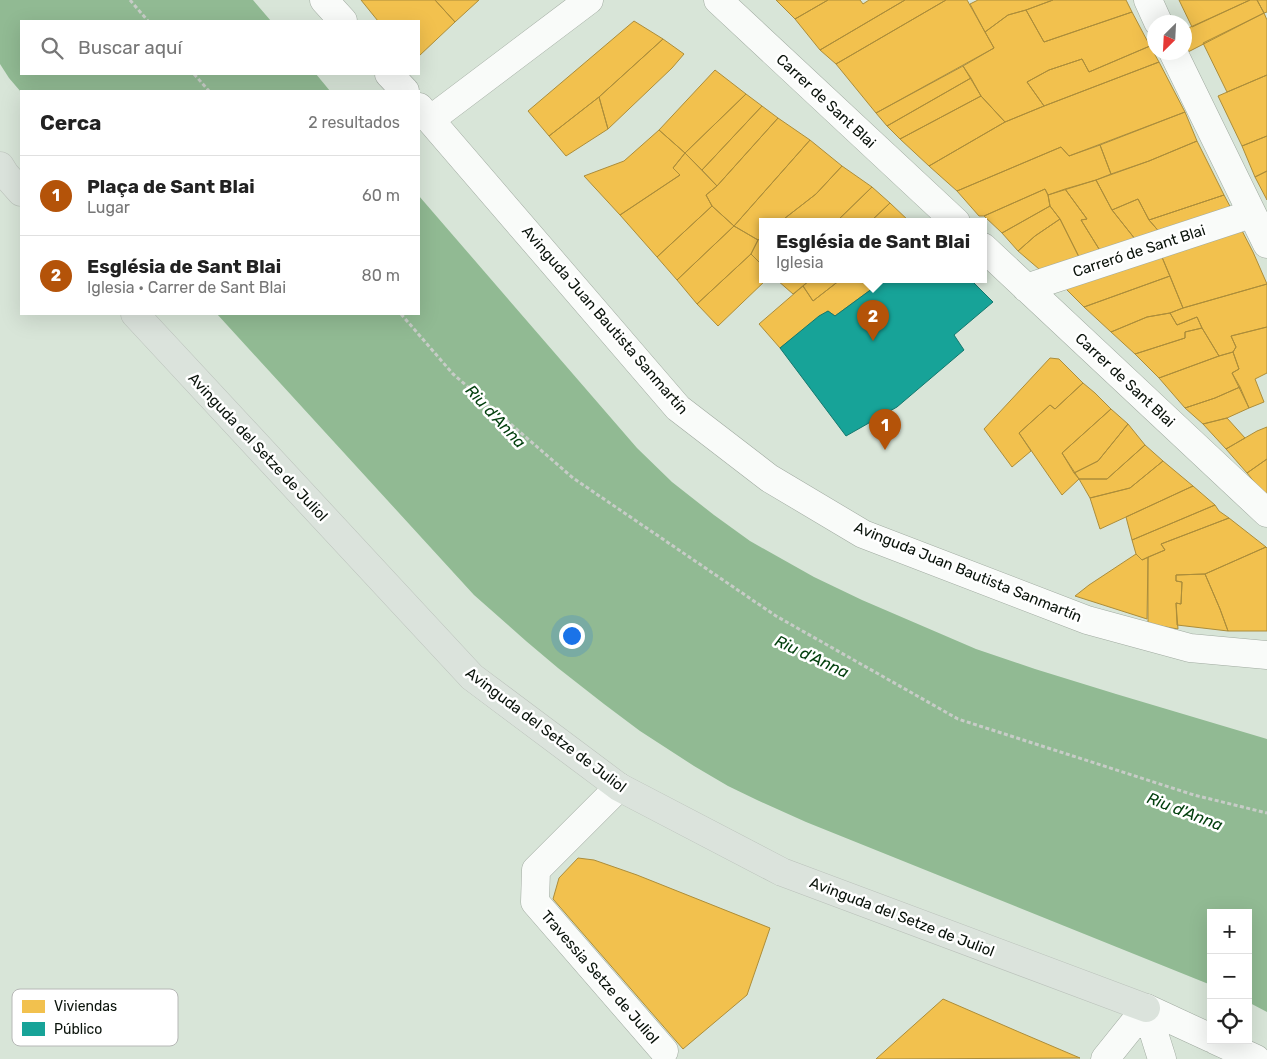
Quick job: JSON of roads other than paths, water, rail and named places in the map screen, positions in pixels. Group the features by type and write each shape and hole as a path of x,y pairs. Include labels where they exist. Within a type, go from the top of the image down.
{"main road":[{"name":"Avinguda del Setze de Juliol","path":"135,315 472,677 619,787 782,872 1146,1008"}],"street":[{"path":"324,0 342,20"},
{"name":"Carrer de Sant Blai","path":"718,0 952,218"},
{"path":"1148,0 1155,15"},
{"path":"424,113 571,5"},
{"path":"1177,60 1267,244"},
{"path":"390,75 404,90"},
{"name":"Avinguda Juan Bautista Sanmartín","path":"424,113 678,408 769,478 863,534 1087,620 1190,648 1267,655"},
{"name":"Carreró de Sant Blai","path":"1026,288 1251,214"},
{"name":"Carrer de Sant Blai","path":"987,251 1267,512"},
{"name":"Travessia Setze de Juliol","path":"619,787 536,870 535,902 664,1051"},
{"path":"1105,1059 1146,1008"},
{"path":"1146,1008 1162,1059"},
{"name":"Avinguda del Setze de Juliol","path":"1146,1008 1207,1036"},
{"path":"1224,1044 1256,1059"}],"water":[{"path":"0,0 253,0 270,20 20,20 20,75 317,75 329,90 20,91 0,64"},
{"name":"Riu d'Anna","path":"420,197 637,448 672,482 750,541 814,577 862,600 976,649 1035,669 1267,739 1267,1012 1252,1004 1252,909 1207,909 1207,983 806,822 728,786 640,731 526,641 474,595 218,315 420,315"}],"place":[{"name":"Església de Sant Blai","path":"873,341"},
{"name":"Plaça de Sant Blai","path":"885,450"}]}
